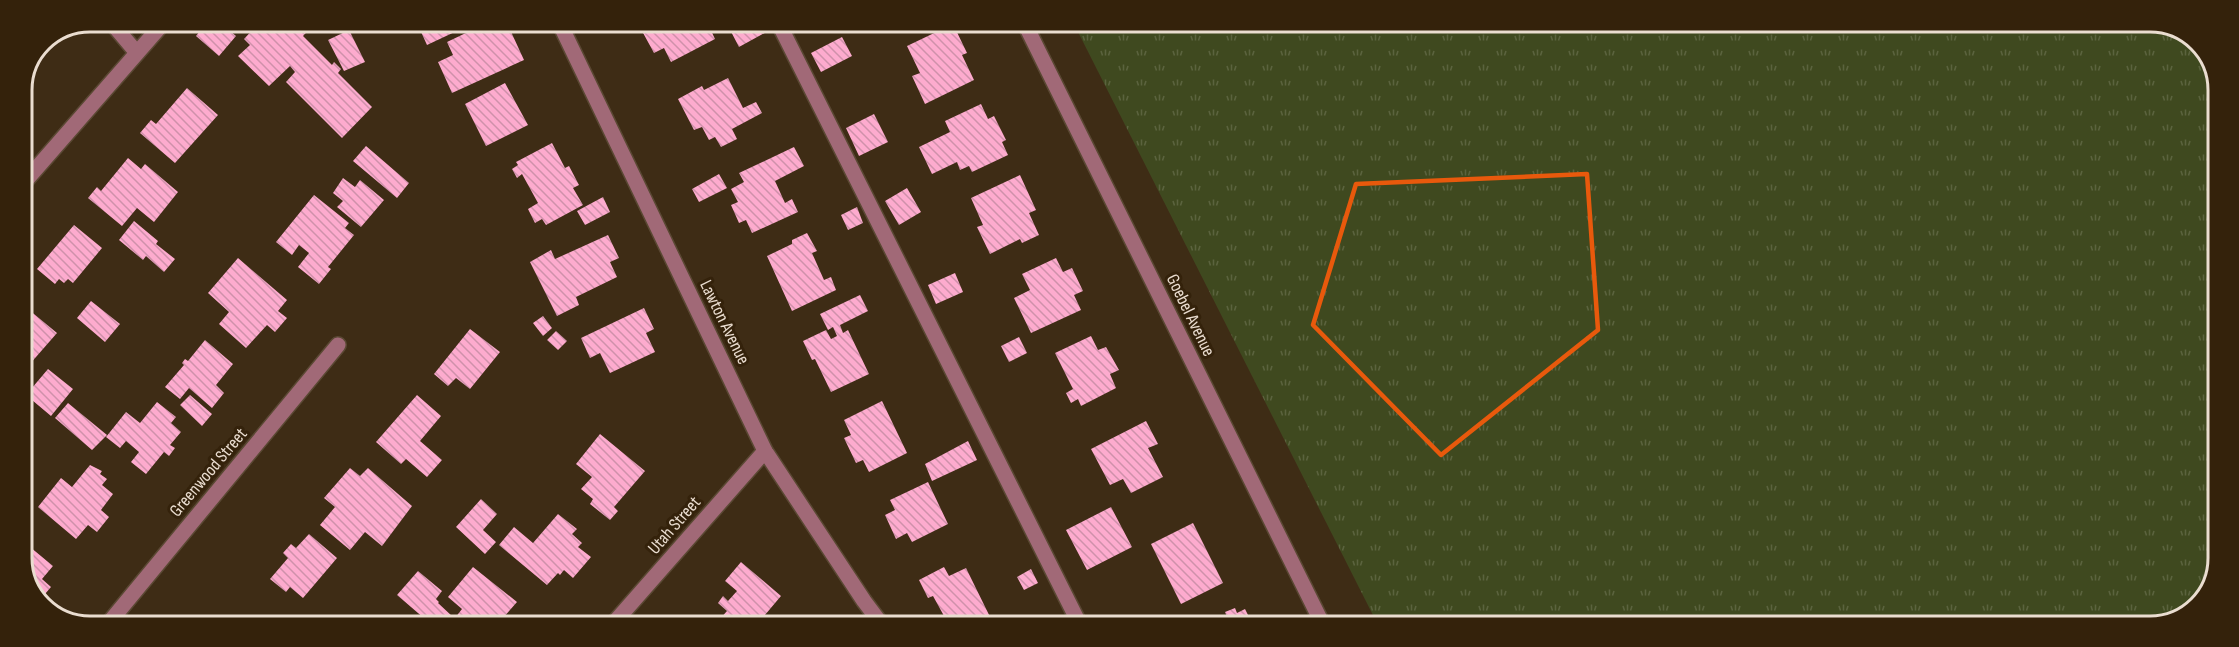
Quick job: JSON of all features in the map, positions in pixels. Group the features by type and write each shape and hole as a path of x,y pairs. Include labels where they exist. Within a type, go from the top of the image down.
{"street":[{"path":"119,32 137,53"},
{"path":"32,173 155,32"},
{"name":"Lawton Avenue","path":"564,32 765,450 875,616"},
{"path":"783,32 1075,616"},
{"name":"Goebel Avenue","path":"1029,32 1319,616"},
{"name":"Greenwood Street","path":"115,616 338,345"},
{"name":"Utah Street","path":"620,616 765,450"}],"highlighted area":[{"path":"1587,174 1598,330 1441,455 1313,325 1356,184"}],"green space":[{"path":"1078,32 2157,32 2182,41 2198,57 2207,86 2208,557 2206,572 2198,590 2178,608 2149,616 1373,616"}],"building":[{"path":"199,32 231,32 236,36 219,56 196,36"},
{"path":"251,32 307,32 303,36 332,65 334,62 341,69 338,73 372,107 342,138 286,82 295,72 290,66 269,86 238,56 250,45 244,39"},
{"path":"350,32 365,62 344,71 328,40"},
{"path":"421,32 455,32 427,45"},
{"path":"468,32 511,32 524,60 452,93 438,62 453,55 447,42"},
{"path":"643,32 712,32 715,39 671,62 664,48 654,53"},
{"path":"731,32 766,32 739,47"},
{"path":"936,32 957,32 967,53 962,55 974,80 925,104 912,76 920,73 907,46"},
{"path":"842,37 852,56 821,72 811,53"},
{"path":"728,78 743,108 756,102 762,113 732,129 737,139 721,147 715,137 709,140 702,127 694,130 678,99 702,86 704,90"},
{"path":"505,83 528,125 486,146 465,104"},
{"path":"187,88 218,115 175,163 140,133 151,120 156,124"},
{"path":"981,104 988,119 994,116 1006,140 1002,142 1008,155 972,172 969,166 960,170 957,162 932,174 919,147 950,132 945,121"},
{"path":"874,114 888,142 859,156 846,128"},
{"path":"552,143 565,168 569,166 579,185 573,188 583,205 546,225 542,219 535,223 528,209 538,203 522,174 517,178 512,169 518,165 516,162"},
{"path":"366,146 409,183 397,198 353,161"},
{"path":"794,147 804,166 775,181 785,203 792,199 798,212 752,233 746,220 739,223 731,205 738,202 731,189 744,182 739,173"},
{"path":"128,158 141,169 145,164 178,192 154,222 137,208 122,226 88,198 97,187 101,191"},
{"path":"719,174 727,188 699,202 692,189"},
{"path":"1020,175 1036,210 1029,213 1039,235 1022,243 1020,239 990,254 977,227 983,225 971,198"},
{"path":"343,178 355,187 360,180 384,200 361,227 337,207 343,201 333,193"},
{"path":"907,188 921,212 899,225 885,201"},
{"path":"314,195 349,223 345,228 354,235 328,267 331,269 319,284 298,267 309,253 299,245 292,255 276,242"},
{"path":"603,197 610,212 585,225 577,211"},
{"path":"857,207 863,223 848,230 841,215"},
{"path":"134,221 158,241 156,244 175,259 164,272 146,256 143,260 119,240"},
{"path":"74,225 102,248 73,283 68,279 64,283 59,279 55,284 37,269"},
{"path":"807,233 817,251 812,253 824,280 831,277 836,290 792,311 767,256 792,244 792,240"},
{"path":"608,235 619,258 610,262 617,277 576,297 579,305 557,316 530,262 551,250 555,259"},
{"path":"238,258 287,300 278,311 287,318 275,332 267,325 246,348 219,324 229,312 208,293"},
{"path":"1056,258 1063,272 1072,268 1083,291 1074,295 1081,310 1031,333 1014,298 1030,290 1022,274"},
{"path":"955,273 963,292 936,304 928,285"},
{"path":"860,295 868,311 840,325 843,333 848,330 869,374 831,392 815,359 812,360 803,341 826,330 831,339 837,336 833,327 828,330 820,314"},
{"path":"91,301 120,324 105,342 77,318"},
{"path":"644,308 654,329 646,333 655,352 610,373 600,353 590,358 581,338"},
{"path":"32,312 57,333 32,362"},
{"path":"543,316 552,328 543,336 533,323"},
{"path":"470,329 500,352 470,389 456,378 448,386 434,374"},
{"path":"556,331 567,341 558,350 547,340"},
{"path":"1091,336 1098,350 1106,347 1119,370 1110,374 1116,388 1081,406 1078,399 1071,403 1066,393 1073,389 1055,353"},
{"path":"1019,337 1027,353 1009,362 1001,346"},
{"path":"205,340 233,364 216,385 224,393 212,408 189,388 180,399 165,387 184,365 182,363 185,359 188,361"},
{"path":"48,369 73,389 51,416 32,400 32,388"},
{"path":"190,395 212,414 202,426 180,405"},
{"path":"417,395 441,416 420,441 442,460 427,477 406,459 401,464 376,442"},
{"path":"882,401 907,453 869,472 863,460 856,463 844,438 851,435 844,420"},
{"path":"157,402 176,417 171,423 181,432 170,445 175,448 169,456 164,452 146,474 131,462 139,452 126,441 120,448 106,437 126,412 140,423"},
{"path":"68,403 107,435 92,450 55,418"},
{"path":"1146,421 1158,444 1148,448 1163,477 1131,493 1123,479 1110,485 1091,449"},
{"path":"600,434 645,471 614,507 618,511 610,520 590,504 593,499 581,489 592,477 576,464"},
{"path":"968,441 977,460 932,481 925,464"},
{"path":"90,465 102,471 100,474 107,479 102,485 113,494 101,510 109,517 97,532 88,525 76,539 38,507 61,478 72,487"},
{"path":"350,468 360,476 368,468 412,506 382,546 365,532 350,550 320,525 335,507 324,498"},
{"path":"928,482 948,524 912,542 907,533 896,539 885,515 895,510 890,500"},
{"path":"481,499 497,514 483,530 496,542 485,554 456,527"},
{"path":"1111,507 1132,547 1087,570 1066,530"},
{"path":"558,514 577,529 572,534 582,543 578,547 591,557 573,578 564,570 547,585 499,545 514,527 533,543"},
{"path":"1193,523 1223,583 1181,604 1151,544"},
{"path":"309,534 337,558 303,598 290,587 286,592 270,579 288,558 283,553 291,544 296,548"},
{"path":"32,549 53,566 42,579 51,587 45,594 39,586 33,568"},
{"path":"741,562 781,596 764,616 723,616 727,611 718,603 723,596 728,601 737,591 725,581"},
{"path":"473,567 517,602 505,616 457,616 462,609 448,597"},
{"path":"944,567 949,576 966,568 990,616 944,616 933,596 928,598 919,580"},
{"path":"1031,569 1038,583 1024,590 1017,577"},
{"path":"418,571 442,591 436,599 452,616 422,616 397,595"},
{"path":"1235,608 1237,613 1245,609 1248,616 1227,616 1225,612"}]}
